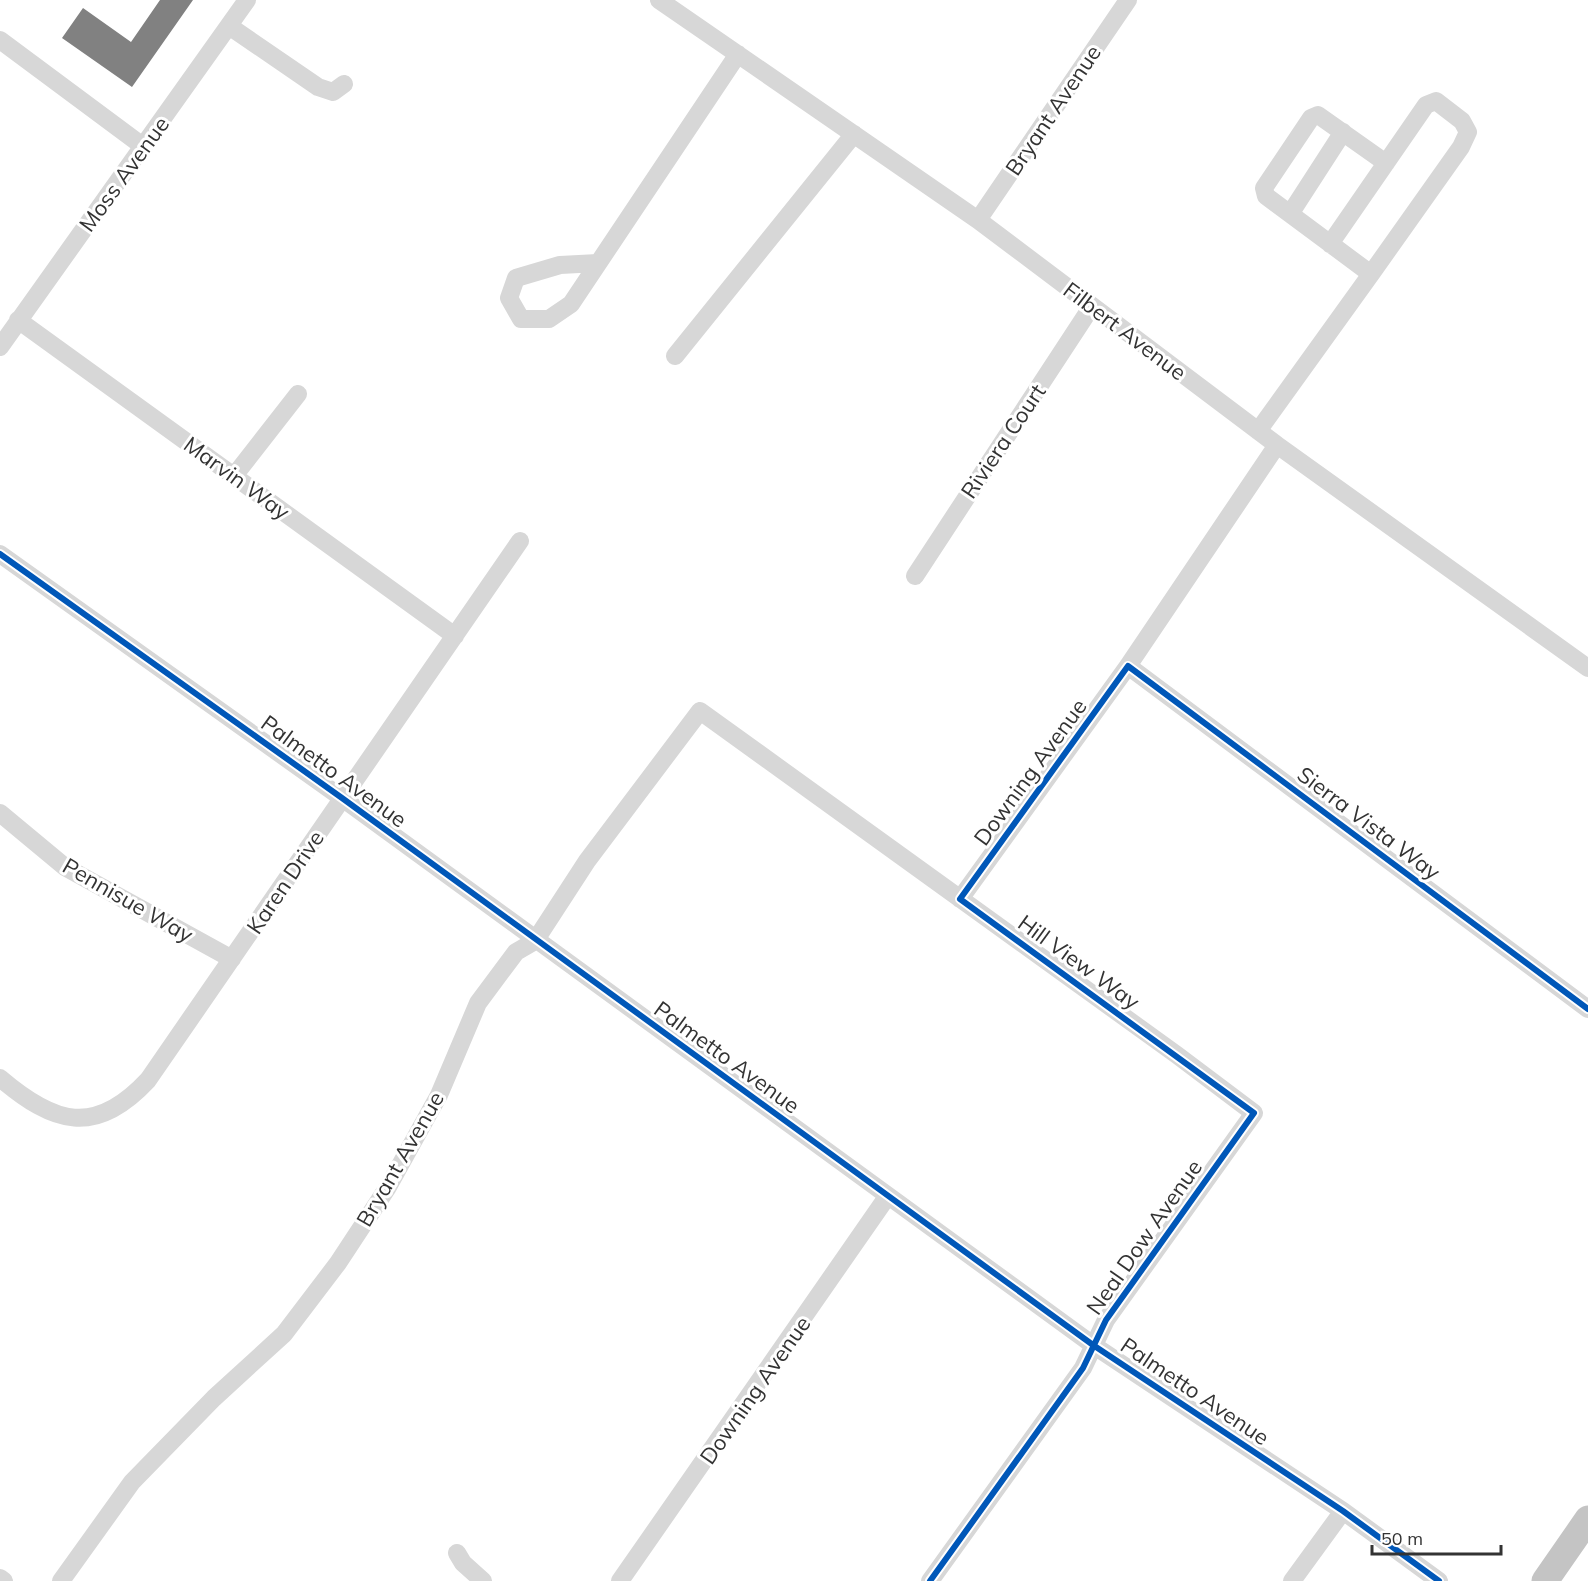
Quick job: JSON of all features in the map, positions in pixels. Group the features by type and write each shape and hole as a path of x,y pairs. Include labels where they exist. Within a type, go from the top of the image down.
{"highway":[{"path":"1545,1581 1588,1519"}],"street":[{"name":"Moss Avenue","path":"0,347 247,0"},
{"name":"Filbert Avenue","path":"659,0 978,220 1277,445 1588,668"},
{"name":"Bryant Avenue","path":"978,220 1128,0"},
{"path":"229,26 318,87 333,92 344,84"},
{"path":"0,40 144,147"},
{"path":"598,262 560,265 516,278 509,298 521,319 549,319 571,304 738,54"},
{"path":"1258,431 1461,147 1468,132 1462,121 1436,101 1426,105 1330,244"},
{"path":"1371,274 1266,196 1264,188 1311,118 1318,115 1386,163"},
{"path":"1290,214 1343,132"},
{"path":"675,356 854,134"},
{"name":"Riviera Court","path":"915,576 1092,306"},
{"name":"Marvin Way","path":"18,320 455,636"},
{"path":"234,476 298,394"},
{"name":"Downing Avenue","path":"960,898 1128,666 1277,445"},
{"name":"Karen Drive","path":"0,1078 20,1095 68,1119 85,1119 117,1108 130,1100 148,1080 520,541"},
{"name":"Palmetto Avenue","path":"0,554 342,798 535,941 1093,1345 1343,1511 1439,1581"},
{"name":"Sierra Vista Way","path":"1128,666 1588,1009"},
{"name":"Bryant Avenue","path":"61,1581 132,1482 214,1398 284,1334 338,1263 388,1187 439,1095 478,1003 516,952 535,941 587,861 700,711"},
{"name":"Hill View Way","path":"700,711 1177,1055"},
{"name":"Pennisue Way","path":"0,813 65,867 232,959"},
{"name":"Neal Dow Avenue","path":"930,1581 1083,1368 1106,1320 1254,1113 1177,1055"},
{"name":"Downing Avenue","path":"620,1581 888,1197"},
{"path":"1292,1581 1343,1511"},
{"path":"457,1553 462,1563 483,1581"}],"building":[{"path":"160,0 193,0 132,87 62,38 83,8 131,42"}],"cycle path":[{"path":"0,554 342,798 1093,1345 1343,1511 1439,1581"},
{"path":"930,1581 1083,1368 1106,1320 1254,1113 960,899 1128,666 1588,1009"}]}
